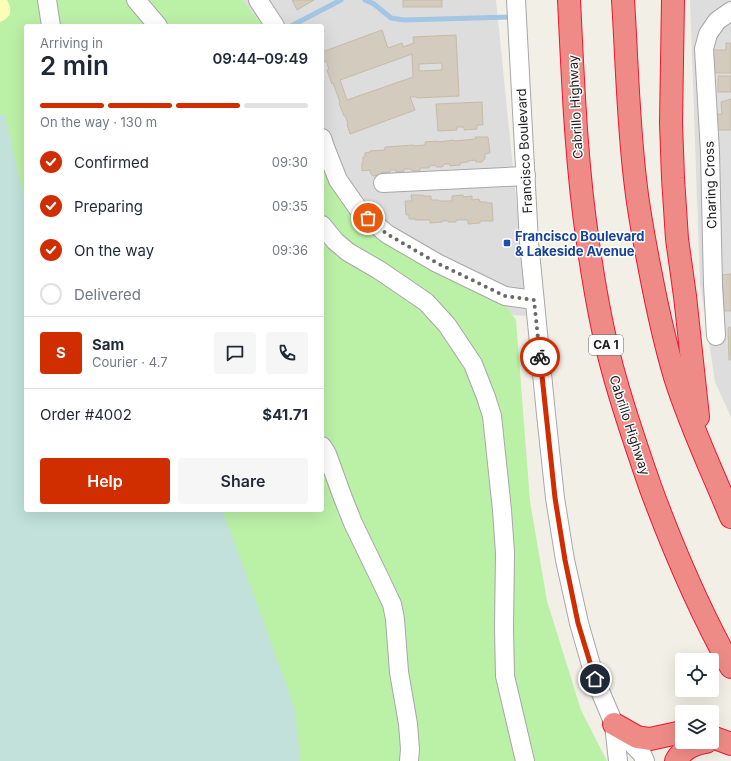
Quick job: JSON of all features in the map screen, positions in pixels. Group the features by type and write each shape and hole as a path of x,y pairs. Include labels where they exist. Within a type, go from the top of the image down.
{"highway":[{"name":"Cabrillo Highway","path":"569,0 576,139 588,243 602,328 612,368 641,463 677,557 716,641 731,668"},
{"path":"623,0 631,138 636,188 652,283 663,333 686,410 731,517"},
{"path":"674,0 671,123 673,178 677,239 685,296 701,446"},
{"path":"614,724 637,737 650,739 675,734"},
{"path":"676,761 679,754 686,749"}],"street":[{"path":"48,0 51,24"},
{"path":"136,0 156,24"},
{"path":"258,0 274,24"},
{"name":"Francisco Boulevard","path":"516,0 529,242 554,490 565,560 578,623 595,679 614,724 618,761"},
{"name":"Charing Cross","path":"716,336 713,284 710,152 704,49 708,34 717,21 731,11"},
{"path":"324,144 338,180 359,210 387,234 437,263 505,296 534,300"},
{"path":"383,183 526,176"},
{"path":"324,228 335,242 348,252 379,270 426,302 447,325 458,344 473,364 486,397 492,416 503,517 505,553 505,676 525,761"},
{"path":"324,449 353,523 392,604 395,619 399,672 408,724 410,749 409,761"},
{"name":"Francisco Boulevard","path":"614,724 642,754 645,761"}],"shaded area":[{"path":"0,0 243,0 261,24 24,24 24,512 324,512 324,161 354,214 503,302 516,320 530,501 547,601 581,710 607,761 0,761"},
{"path":"243,0 496,0 528,316 512,315 503,302 383,239 324,160 324,24 261,24"},
{"path":"690,0 731,0 731,417 715,382 700,283"},
{"path":"0,115 5,115 24,200 24,512 223,512 295,709 300,761 0,761"}],"sand":[{"path":"0,0 7,0 10,7 10,13 7,18 0,22"}],"building":[{"path":"292,0 314,0 297,10"},
{"path":"403,0 442,0 442,7 403,7"},
{"path":"382,30 388,48 402,43 403,47 414,43 413,37 456,35 459,96 410,97 415,110 350,134 345,115 344,116 327,70 329,69 326,61 324,62 324,51","holes":["412,54 413,77 347,100 340,80","442,63 442,70 419,71 419,64"]},
{"path":"726,43 731,43 731,73 710,73 710,50 726,50"},
{"path":"718,76 731,76 731,92 718,92"},
{"path":"731,99 731,130 715,130 714,115 722,114 721,102"},
{"path":"482,102 483,125 477,125 477,129 464,130 464,127 457,127 457,130 438,131 436,104"},
{"path":"475,137 488,137 490,153 485,154 485,158 482,162 476,162 475,160 460,163 460,165 450,166 450,164 445,164 442,167 437,167 434,165 430,166 429,168 420,168 420,171 404,169 404,171 396,172 396,170 390,170 390,172 373,176 370,170 362,171 363,157 365,157 365,153 370,151 385,150 385,147 425,145 425,142 476,139"},
{"path":"411,195 431,196 431,200 440,201 452,201 452,196 472,196 472,200 479,199 480,202 492,203 493,221 480,221 480,223 468,224 468,220 430,223 430,220 409,219 409,215 406,215 405,201 412,201"},
{"path":"731,274 731,311 724,311 722,275"},
{"path":"731,327 731,360 729,360 728,328"}],"waterway":[{"path":"295,24 341,0"},
{"path":"365,0 374,4 391,18 404,20 514,17"}],"way so far":[{"path":"368,218 387,234 437,263 505,296 534,300 540,357"}],"place":[{"name":"Francisco Boulevard & Lakeside Avenue","path":"507,243"}],"route":[{"path":"540,357 555,498 565,560 578,623 595,679"}]}
